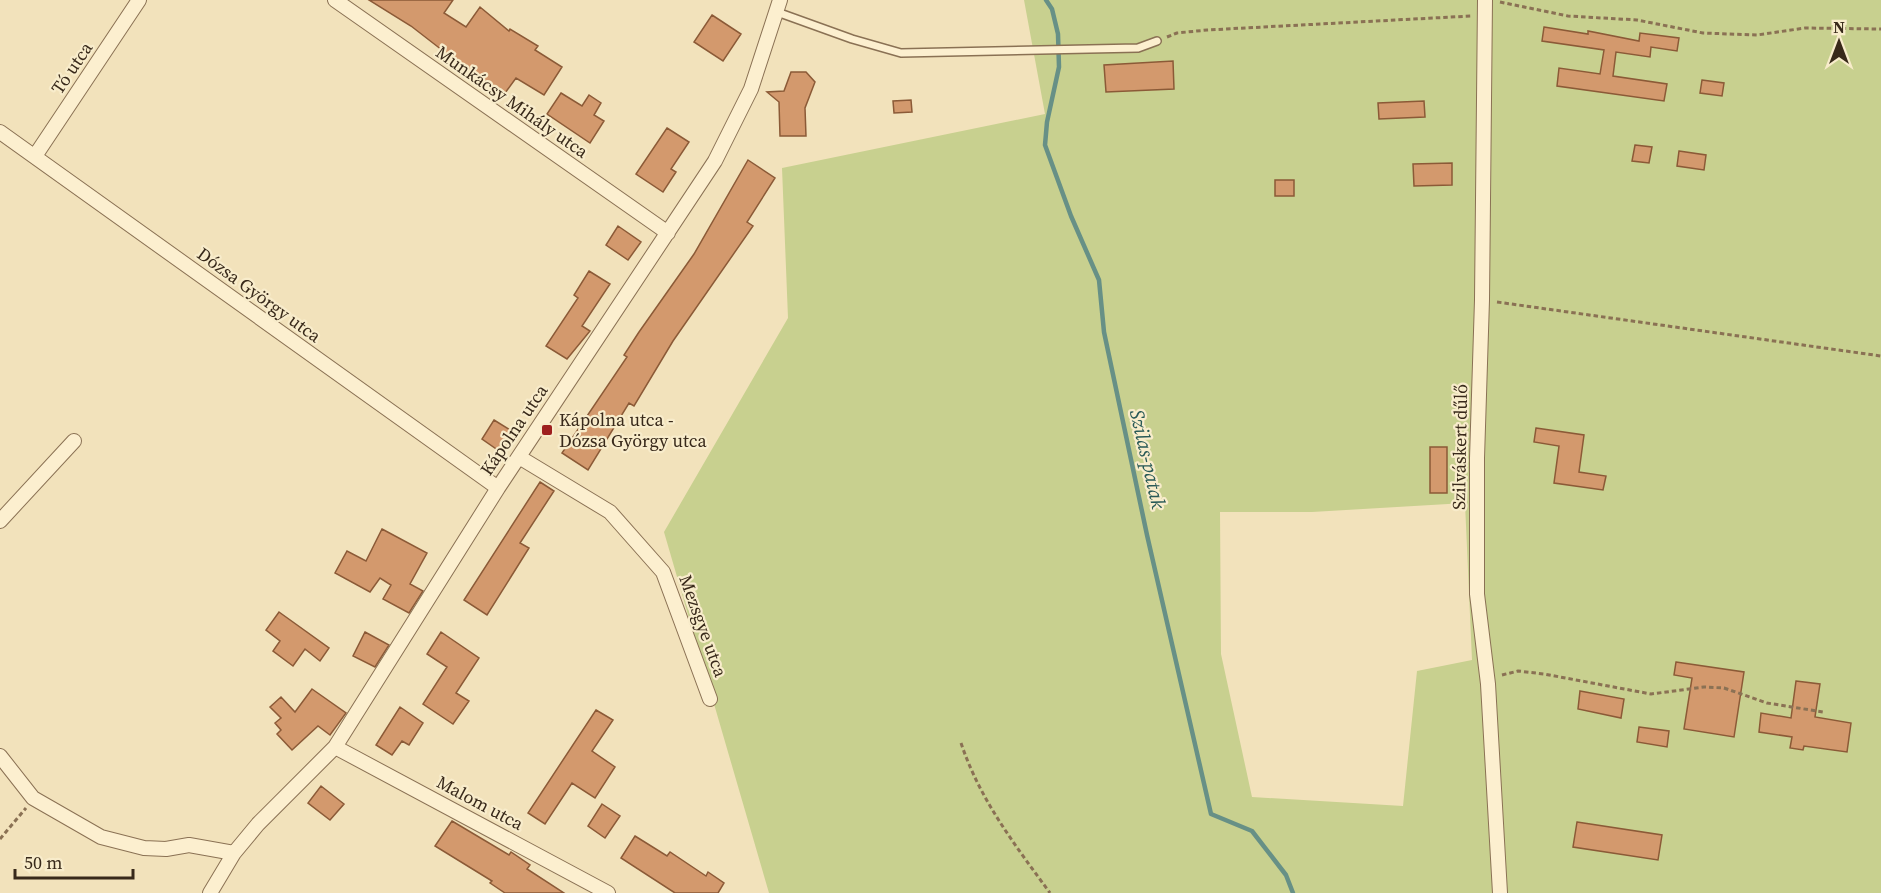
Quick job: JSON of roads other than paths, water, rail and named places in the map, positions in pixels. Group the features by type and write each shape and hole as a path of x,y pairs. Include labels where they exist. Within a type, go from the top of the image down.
{"street":[{"name":"Tó utca","path":"35,156 139,0"},
{"name":"Munkácsy Mihály utca","path":"335,0 668,233"},
{"name":"Szilváskert dűlő","path":"1485,0 1482,300 1477,458 1478,594 1488,684 1500,893"},
{"name":"Kápolna utca","path":"210,893 234,853 258,824 335,747 498,488 668,233 736,122 755,79 778,6"},
{"name":"Dózsa György utca","path":"0,132 498,488"},
{"path":"0,521 74,441"},
{"name":"Mezsgye utca","path":"519,457 610,512 663,572 710,699"},
{"name":"Malom utca","path":"335,747 608,893"},
{"path":"0,756 33,798 81,827 124,845 166,849 189,845 234,853"}],"lane":[{"path":"778,6 881,49 901,53 1138,48 1157,41"}],"waterway":[{"name":"Szilas-patak","path":"1046,0 1052,9 1058,34 1059,67 1047,122 1045,145 1071,216 1099,280 1104,332 1147,535 1211,814 1252,831 1286,875 1293,893"}],"place":[{"name":"Kápolna utca - Dózsa György utca","path":"547,430"}]}
